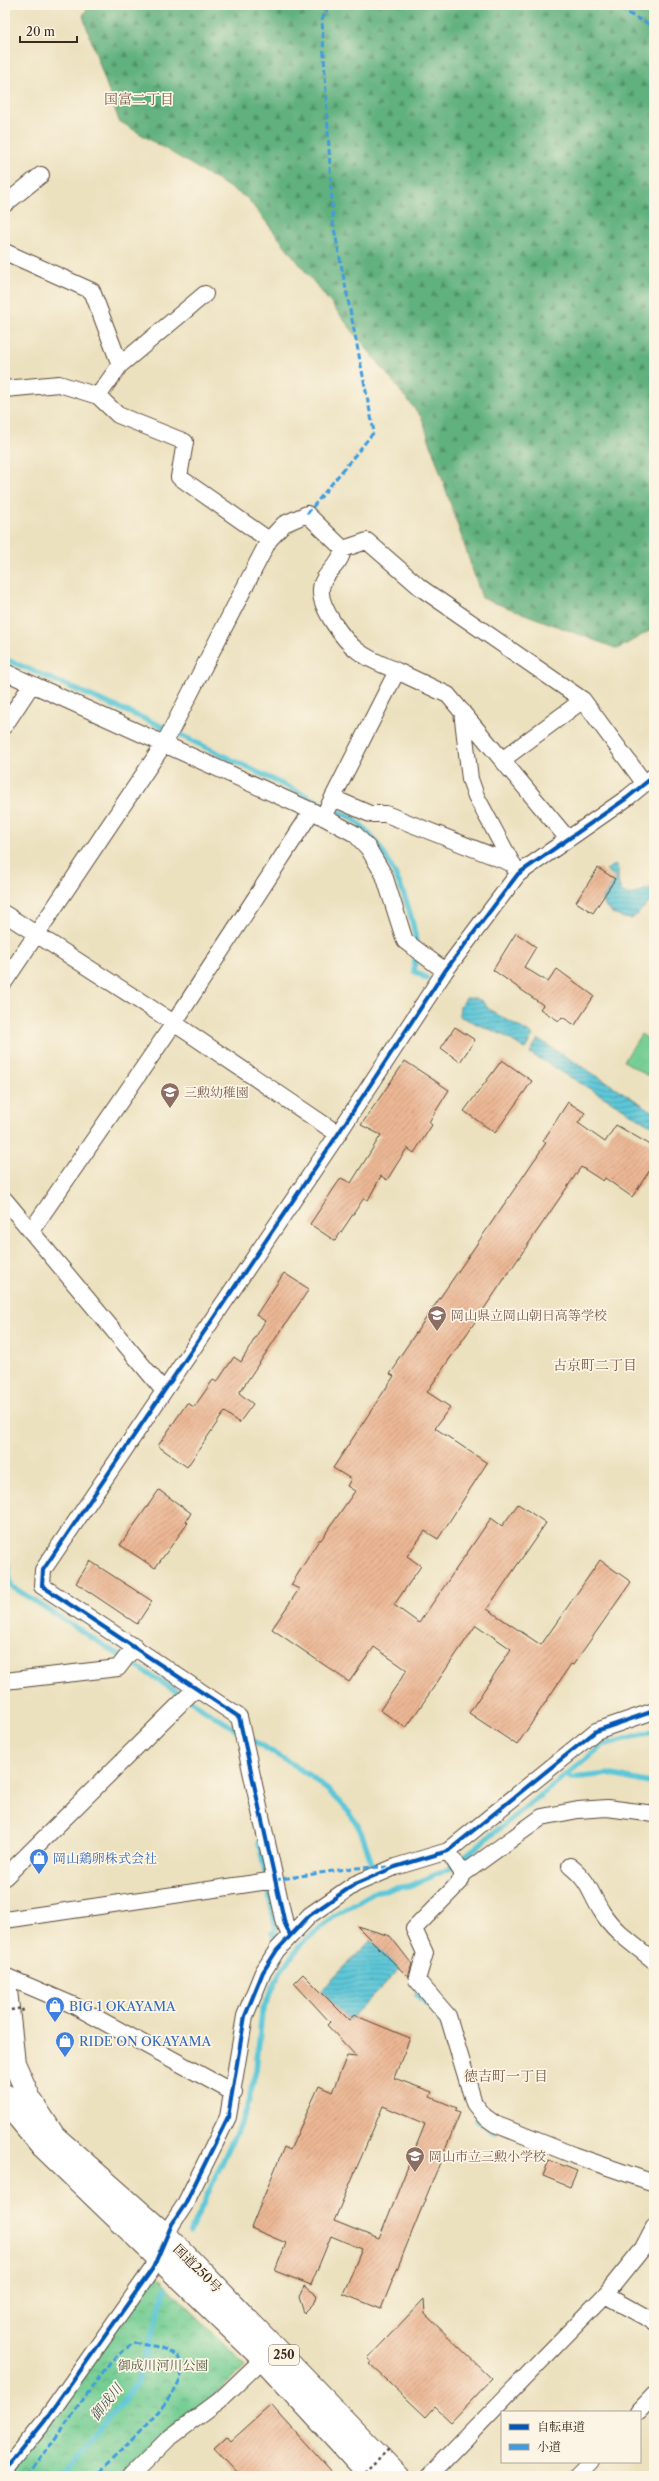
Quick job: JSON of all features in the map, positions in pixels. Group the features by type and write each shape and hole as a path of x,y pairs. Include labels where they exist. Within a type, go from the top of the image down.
{"highway":[{"name":"国道250号","path":"5,1981 14,2063 30,2099 54,2136 167,2236 398,2476"},
{"name":"国道250号","path":"6,2101 42,2146 158,2255 263,2359 371,2476"}],"street":[{"path":"5,204 41,175"},
{"path":"5,252 92,291 120,365"},
{"path":"98,396 120,365 205,294"},
{"path":"5,388 59,384 98,396 118,415 184,442 179,477 269,540"},
{"path":"5,981 168,736 269,540 284,524 307,514 343,549"},
{"path":"290,1935 285,1924 246,1742 239,1717 194,1690 128,1655 42,1586 43,1570 163,1390 338,1134 445,971 516,869 568,839 650,780 584,700 421,588 367,541 343,549"},
{"path":"343,549 342,557 326,576 321,589 322,603 328,614 358,652 448,695 568,839"},
{"path":"31,1231 174,1023 325,808 397,671"},
{"path":"5,672 32,684 168,736 325,808 355,834 368,848 384,875 405,941 409,946 445,971"},
{"path":"5,725 32,684"},
{"path":"502,760 584,700"},
{"path":"462,712 470,779 476,796 516,869"},
{"path":"325,808 370,814 386,814 516,869"},
{"path":"5,914 174,1023 338,1134"},
{"path":"5,1200 163,1390"},
{"path":"5,1681 118,1668 128,1655"},
{"path":"5,1877 194,1690"},
{"path":"5,2470 44,2422 138,2292 158,2255 228,2118 234,2093 245,2016 264,1972 277,1950 310,1915 355,1884 395,1867 450,1853 596,1731 654,1711"},
{"path":"462,1872 542,1817 578,1810 607,1808 654,1814"},
{"path":"450,1853 462,1872 460,1882 414,1929 425,1953 417,1980 448,2016 474,2103 484,2116 495,2124 573,2156 654,2183"},
{"path":"570,1866 584,1877 601,1911 613,1926 654,1961"},
{"path":"5,1920 275,1880"},
{"path":"5,1976 73,2005 234,2093"},
{"path":"428,2476 604,2295 643,2248 654,2227"},
{"path":"604,2295 654,2322"},
{"path":"131,2476 168,2439 219,2401 263,2359"},
{"path":"639,2411 654,2395"},
{"path":"577,2476 590,2463"}],"path":[{"path":"5,2011 22,2008 23,2012"},
{"path":"360,2476 388,2450 391,2453"}],"green space":[{"path":"89,5 654,5 654,628 618,649 482,598 422,418 247,198 119,121 83,16"},
{"path":"641,1034 654,1043 654,1080 624,1061"},
{"name":"御成川河川公園","path":"156,2275 246,2366 128,2476 7,2476"}],"water":[{"path":"615,865 618,868 618,882 622,893 632,894 647,888 654,888 654,898 632,919 614,914 604,905 602,900 616,878 606,870"},
{"path":"466,998 475,998 482,1001 490,1010 533,1035 525,1049 503,1035 461,1017 459,1014 460,1007"},
{"path":"538,1039 654,1112 654,1127 530,1053"},
{"path":"371,1940 400,1969 349,2020 321,1991"}],"building":[{"path":"598,868 615,879 593,913 576,902"},
{"path":"516,933 536,947 524,967 548,982 557,969 594,996 575,1025 562,1017 559,1021 540,1009 543,1005 493,970"},
{"path":"455,1027 475,1040 460,1062 441,1048"},
{"path":"502,1060 532,1081 495,1133 464,1111"},
{"path":"405,1061 449,1090 429,1122 432,1125 414,1153 407,1148 387,1180 381,1176 368,1200 364,1198 335,1241 310,1224 341,1178 351,1183 381,1135 361,1125"},
{"path":"568,1102 585,1113 578,1123 605,1142 616,1125 654,1147 654,1164 632,1197 605,1178 603,1181 581,1167 427,1392 450,1407 435,1428 487,1463 438,1539 425,1531 407,1556 421,1566 394,1605 419,1623 491,1518 502,1526 518,1504 546,1523 487,1609 541,1645 600,1560 631,1582 573,1665 571,1664 517,1745 469,1713 511,1649 476,1625 406,1728 380,1710 407,1670 374,1647 349,1682 272,1629 299,1589 291,1585 319,1540 321,1540 355,1491 347,1486 351,1479 333,1468 394,1376 390,1374 398,1363 396,1362 546,1143 543,1141"},
{"path":"284,1273 309,1289 239,1393 253,1404 239,1423 225,1412 187,1467 158,1446 187,1403 194,1407 213,1380 217,1382 234,1357 241,1362 265,1321 256,1315"},
{"path":"159,1490 191,1513 186,1521 188,1523 155,1568 120,1545"},
{"path":"90,1561 152,1601 137,1624 76,1583"},
{"path":"357,1926 390,1936 412,1964 408,1977"},
{"path":"303,1974 349,2020 354,2015 410,2038 394,2078 432,2092 430,2097 457,2108 455,2111 460,2113 381,2309 343,2294 362,2249 331,2236 311,2285 275,2271 286,2243 251,2228 284,2147 290,2150 319,2086 332,2092 347,2056 357,2057 327,2025 330,2022 294,1983","holes":["383,2106 425,2124 379,2239 334,2221"]},
{"path":"549,2160 577,2171 570,2187 543,2176"},
{"path":"304,2286 317,2295 315,2302 304,2313 299,2297"},
{"path":"424,2299 425,2314 492,2379 451,2422 435,2407 426,2417 369,2363 372,2361 368,2358"},
{"path":"271,2405 335,2476 240,2476 214,2448 227,2436 231,2441"}],"waterway":[{"path":"5,659 168,729 352,818 364,828 393,870 407,902 416,938 414,971 426,978"},
{"path":"5,1548 11,1586 238,1731"},
{"path":"190,2232 246,2111 256,2070 262,2012 280,1972 302,1943 337,1914 377,1891 409,1886 449,1869 603,1745 654,1731"},
{"path":"247,1737 307,1774 335,1796 347,1809 357,1824 364,1839 372,1864"},
{"path":"566,1775 571,1778 608,1774 654,1784"},
{"path":"259,1842 266,1876"},
{"path":"268,1887 276,1930 272,1932 275,1938"},
{"path":"418,1995 434,2011 445,2029"},
{"path":"454,2062 462,2088"},
{"path":"477,2119 494,2132"},
{"name":"御成川","path":"60,2476 137,2383 166,2288"}],"marked path":[{"path":"307,514 374,432 333,223 322,19 329,5"},
{"path":"612,5 654,27"},
{"path":"275,1880 352,1868 388,1867"},
{"path":"28,2476 111,2361 133,2343 153,2346 171,2352 182,2361 181,2377 174,2391 154,2416 96,2476"}],"cycle path":[{"path":"290,1935 285,1924 239,1717 42,1586 43,1570 338,1134 445,971 518,874 627,798 654,776"},
{"path":"5,2470 44,2422 153,2268 172,2224 184,2206 228,2117 245,2016 263,1972 277,1950 310,1915 355,1884 395,1867 448,1851 596,1731 654,1711"}],"place":[{"name":"三勲幼稚園","path":"170,1109"},
{"name":"岡山県立岡山朝日高等学校","path":"437,1332"},
{"name":"岡山鶏卵株式会社","path":"39,1875"},
{"name":"BIG 1 OKAYAMA","path":"55,2023"},
{"name":"RIDE ON OKAYAMA","path":"65,2058"},
{"name":"岡山市立三勲小学校","path":"415,2173"}],"district":[{"name":"国富二丁目","path":"139,99"},
{"name":"古京町二丁目","path":"595,1365"},
{"name":"徳吉町一丁目","path":"506,2076"}]}
